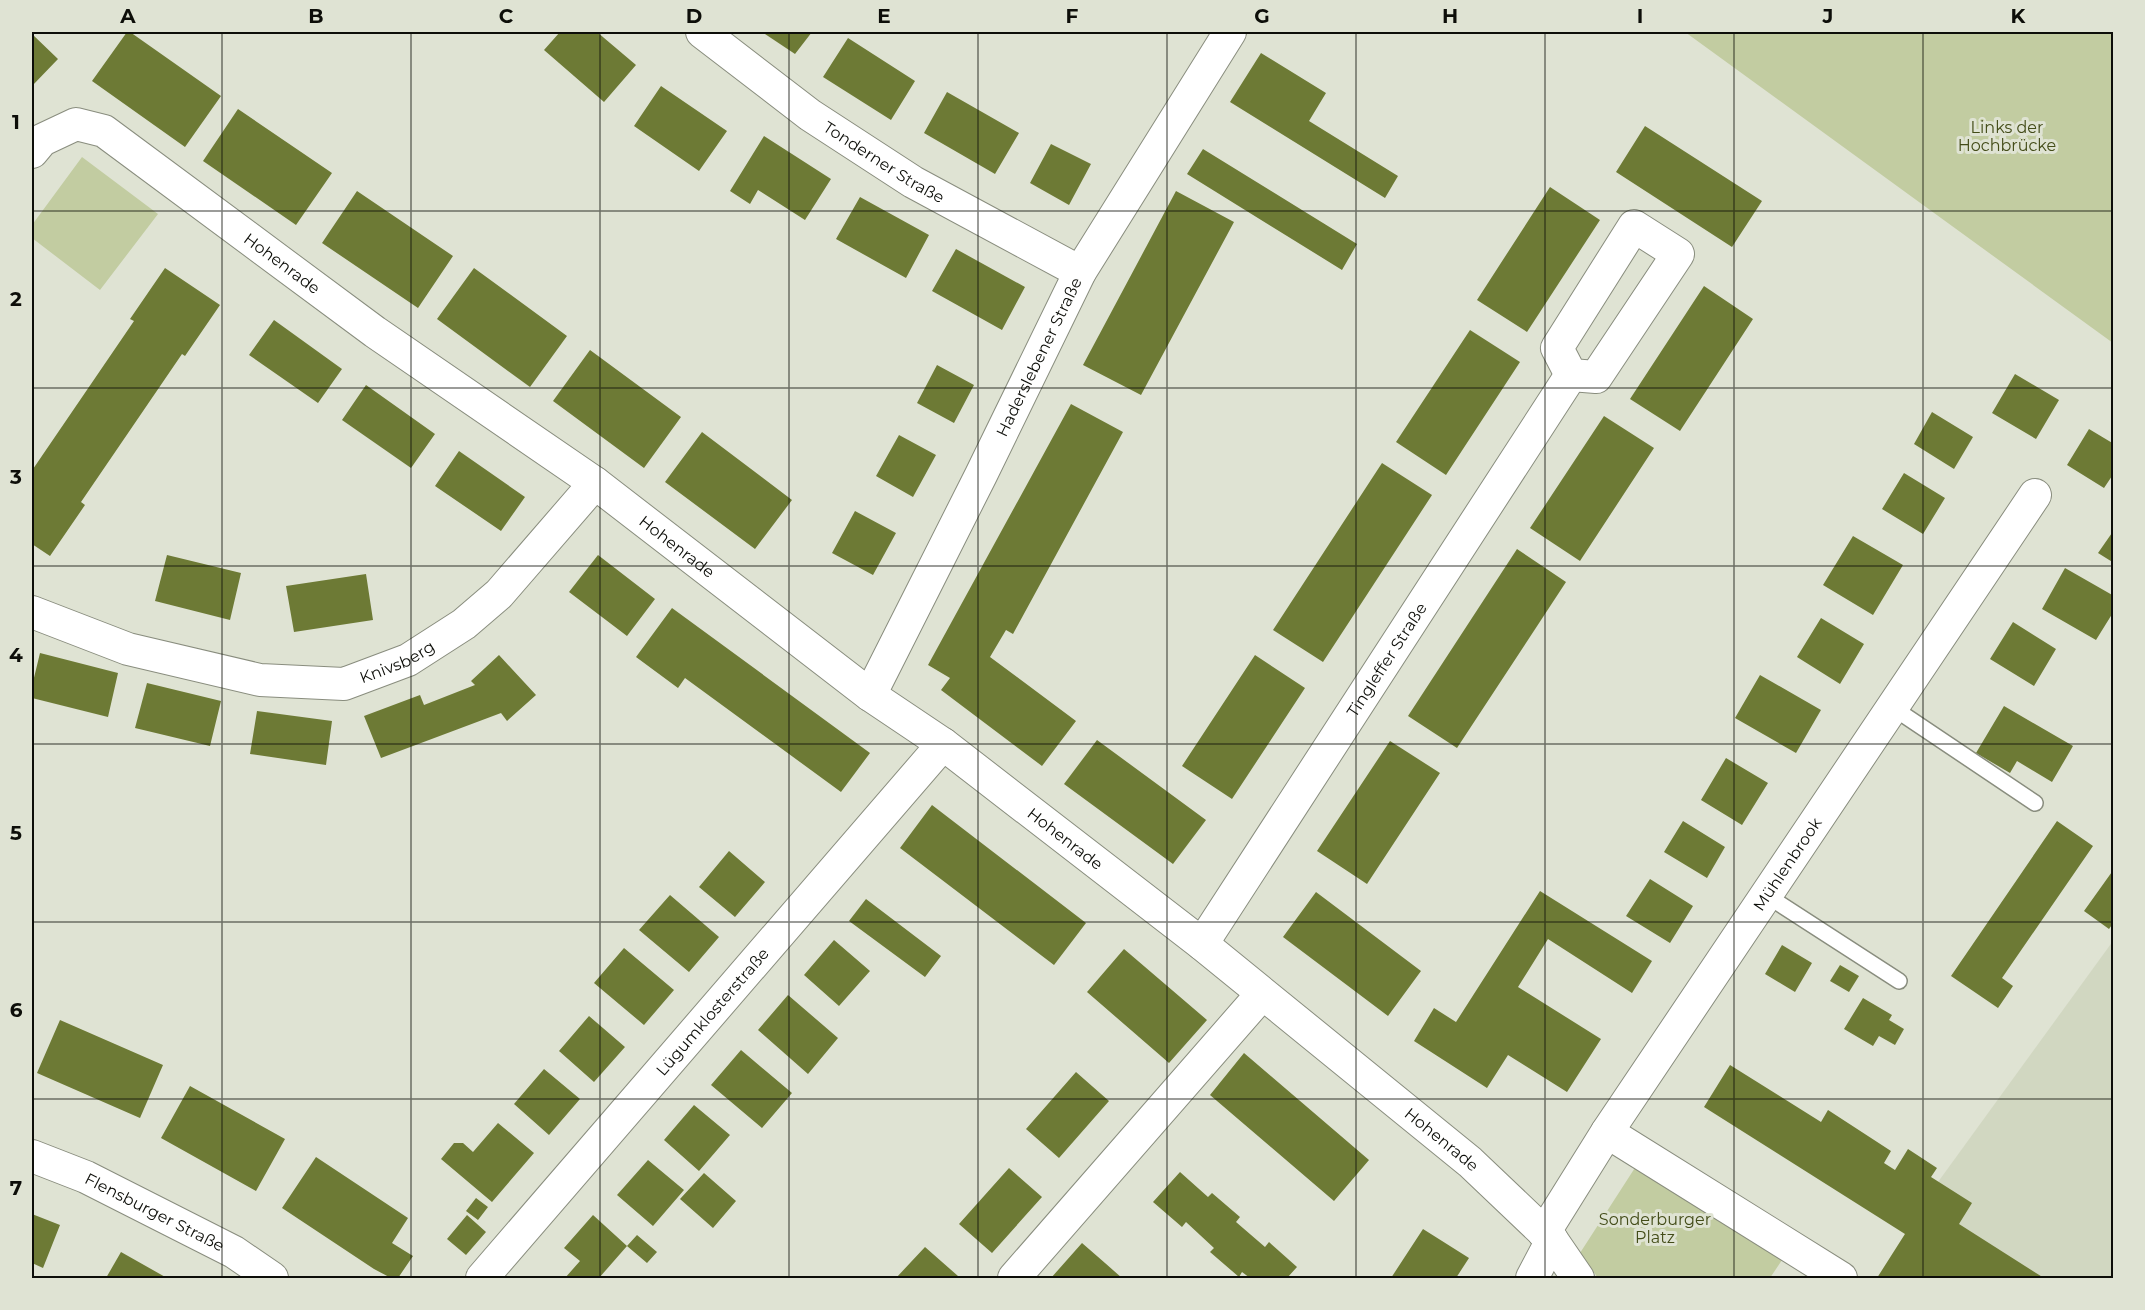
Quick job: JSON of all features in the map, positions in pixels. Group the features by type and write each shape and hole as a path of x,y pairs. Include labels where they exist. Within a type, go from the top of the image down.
{"street":[{"name":"Tonderner Straße","path":"702,32 810,115 913,182 1080,272"},
{"name":"Haderslebener Straße","path":"870,695 1080,272 1230,32"},
{"name":"Hohenrade","path":"32,152 42,140 76,124 104,131 375,332 595,483 870,695 943,744 1202,944 1470,1162 1548,1237 1578,1278"},
{"path":"1634,226 1678,254 1596,377 1571,375 1557,348 1634,226"},
{"name":"Tingleffer Straße","path":"1202,944 1571,375"},
{"name":"Knivsberg","path":"32,612 128,649 260,680 344,684 408,660 464,624 499,594 595,483"},
{"name":"Mühlenbrook","path":"1532,1278 1548,1237 1607,1132 2035,495"},
{"name":"Lügumklosterstraße","path":"482,1278 943,744"},
{"path":"1014,1278 1262,994"},
{"path":"1607,1132 1841,1278"},
{"name":"Flensburger Straße","path":"32,1156 86,1177 223,1246 272,1278"}],"lane":[{"path":"1893,707 2034,803"},
{"path":"1766,895 1899,981"}],"shaded area":[{"path":"2113,941 2113,1278 1877,1278 1938,1182"}],"green space":[{"name":"Links der Hochbrücke","path":"1685,32 2113,32 2113,343"},
{"path":"82,157 158,214 100,290 32,238 32,225"},
{"name":"Sonderburger Platz","path":"1640,1160 1786,1254 1770,1278 1598,1278 1580,1253"}],"building":[{"path":"127,32 221,96 185,147 92,81"},
{"path":"560,32 597,32 636,65 604,102 544,50"},
{"path":"762,32 812,32 795,54"},
{"path":"32,34 58,59 32,86"},
{"path":"848,38 915,81 891,120 823,77"},
{"path":"1261,53 1326,93 1309,121 1398,176 1385,198 1230,102"},
{"path":"661,86 727,131 699,171 634,126"},
{"path":"947,92 1019,133 995,174 924,133"},
{"path":"238,109 332,173 296,225 203,161"},
{"path":"1645,126 1762,201 1732,247 1616,172"},
{"path":"764,136 831,179 805,220 758,190 750,204 730,191"},
{"path":"1051,144 1091,164 1069,205 1030,183"},
{"path":"1203,149 1357,244 1342,270 1187,174"},
{"path":"1550,187 1600,220 1527,332 1477,300"},
{"path":"357,191 453,256 418,308 322,243"},
{"path":"1176,191 1234,222 1141,395 1083,365"},
{"path":"860,197 929,235 906,278 836,239"},
{"path":"956,249 1025,287 1002,330 932,291"},
{"path":"165,268 220,305 185,356 182,354 81,502 85,505 50,556 32,544 32,468 134,321 130,319"},
{"path":"474,268 567,336 530,387 437,319"},
{"path":"1704,286 1753,319 1680,431 1630,399"},
{"path":"274,320 342,369 318,403 249,355"},
{"path":"1470,330 1520,362 1446,475 1396,442"},
{"path":"590,350 681,417 644,468 553,401"},
{"path":"937,365 974,385 954,423 917,403"},
{"path":"2015,374 2059,400 2036,439 1992,413"},
{"path":"366,385 435,434 411,468 342,420"},
{"path":"1071,404 1123,432 1013,634 1006,630 990,657 1076,721 1042,766 941,690 950,678 928,665"},
{"path":"1932,412 1973,437 1954,469 1914,444"},
{"path":"1604,416 1654,448 1580,561 1530,528"},
{"path":"2089,429 2114,444 2114,473 2104,488 2067,465"},
{"path":"702,432 792,500 755,549 665,482"},
{"path":"899,435 936,455 913,497 876,476"},
{"path":"459,451 525,497 501,531 435,486"},
{"path":"1382,463 1432,495 1323,662 1273,630"},
{"path":"1904,473 1945,498 1923,534 1882,509"},
{"path":"855,511 896,533 873,575 832,553"},
{"path":"2114,530 2114,563 2098,553"},
{"path":"1853,536 1903,565 1873,615 1823,585"},
{"path":"1517,549 1566,582 1457,748 1408,716"},
{"path":"167,555 241,573 230,620 155,601"},
{"path":"598,555 655,599 627,636 569,592"},
{"path":"2065,568 2114,596 2114,611 2096,640 2042,609"},
{"path":"366,574 373,620 294,632 286,586"},
{"path":"672,608 870,753 841,792 685,678 678,688 636,657"},
{"path":"1821,618 1864,644 1840,684 1797,657"},
{"path":"2013,622 2056,649 2034,686 1990,659"},
{"path":"40,653 118,673 108,717 32,698 32,686"},
{"path":"499,655 536,695 507,721 501,713 381,758 364,716 420,695 424,705 475,685 471,681"},
{"path":"1255,655 1305,688 1232,799 1182,766"},
{"path":"1760,675 1821,710 1796,753 1735,718"},
{"path":"147,683 221,701 210,746 135,728"},
{"path":"2004,706 2073,746 2052,782 2017,761 2010,773 1976,753"},
{"path":"257,711 332,721 326,765 250,754"},
{"path":"1097,740 1206,820 1173,864 1064,784"},
{"path":"1390,741 1440,773 1367,884 1317,851"},
{"path":"1726,758 1768,783 1742,825 1701,800"},
{"path":"932,805 1086,923 1054,965 900,848"},
{"path":"1683,821 1725,847 1707,878 1664,852"},
{"path":"2057,821 2093,846 2002,978 2013,986 1998,1008 1951,976"},
{"path":"729,851 765,882 735,917 699,887"},
{"path":"2114,869 2114,922 2109,929 2084,911"},
{"path":"1650,879 1693,906 1670,943 1626,916"},
{"path":"1540,891 1652,961 1632,993 1548,939 1518,987 1601,1039 1567,1092 1508,1055 1487,1088 1414,1041 1434,1008 1456,1022"},
{"path":"1316,892 1421,971 1388,1016 1283,937"},
{"path":"670,895 719,937 689,972 639,930"},
{"path":"866,899 941,956 925,977 849,921"},
{"path":"834,940 870,971 839,1006 804,975"},
{"path":"1782,945 1812,963 1795,992 1765,974"},
{"path":"624,948 674,990 644,1025 594,983"},
{"path":"1124,949 1207,1020 1169,1063 1087,992"},
{"path":"1840,965 1859,976 1849,992 1830,981"},
{"path":"788,995 838,1038 808,1074 758,1030"},
{"path":"1863,998 1892,1015 1889,1020 1904,1029 1895,1045 1879,1036 1873,1046 1844,1029"},
{"path":"589,1016 625,1047 594,1082 559,1051"},
{"path":"60,1020 163,1065 140,1118 37,1073"},
{"path":"741,1050 792,1093 762,1128 711,1085"},
{"path":"1244,1053 1369,1160 1334,1201 1210,1095"},
{"path":"1730,1065 1821,1122 1828,1110 1891,1151 1884,1163 1895,1170 1908,1149 1937,1168 1931,1177 1972,1203 1959,1224 2044,1278 1877,1278 1905,1234 1704,1107"},
{"path":"544,1069 580,1099 549,1135 514,1104"},
{"path":"1076,1072 1109,1101 1059,1158 1026,1129"},
{"path":"190,1086 285,1139 256,1191 161,1138"},
{"path":"694,1105 730,1135 699,1171 664,1140"},
{"path":"498,1123 534,1153 492,1202 441,1159 454,1143 463,1143 473,1152"},
{"path":"316,1157 408,1218 392,1243 413,1256 398,1278 391,1278 374,1269 282,1208"},
{"path":"648,1160 684,1190 653,1226 617,1195"},
{"path":"1009,1168 1042,1197 992,1253 959,1224"},
{"path":"1180,1172 1208,1197 1212,1193 1240,1217 1236,1222 1265,1247 1269,1242 1297,1267 1287,1278 1250,1278 1242,1272 1239,1277 1210,1252 1214,1248 1186,1222 1182,1227 1153,1202"},
{"path":"704,1173 736,1201 713,1228 680,1199"},
{"path":"476,1198 488,1207 478,1220 466,1211"},
{"path":"32,1214 60,1225 43,1268 32,1263"},
{"path":"467,1215 486,1232 466,1255 447,1239"},
{"path":"593,1215 627,1246 599,1278 565,1278 580,1261 564,1248"},
{"path":"1423,1229 1469,1258 1456,1278 1391,1278"},
{"path":"637,1235 657,1252 647,1263 627,1246"},
{"path":"1082,1243 1105,1263 1122,1278 1051,1278"},
{"path":"925,1247 958,1276 956,1278 896,1278"},
{"path":"121,1252 167,1278 106,1278"}]}
